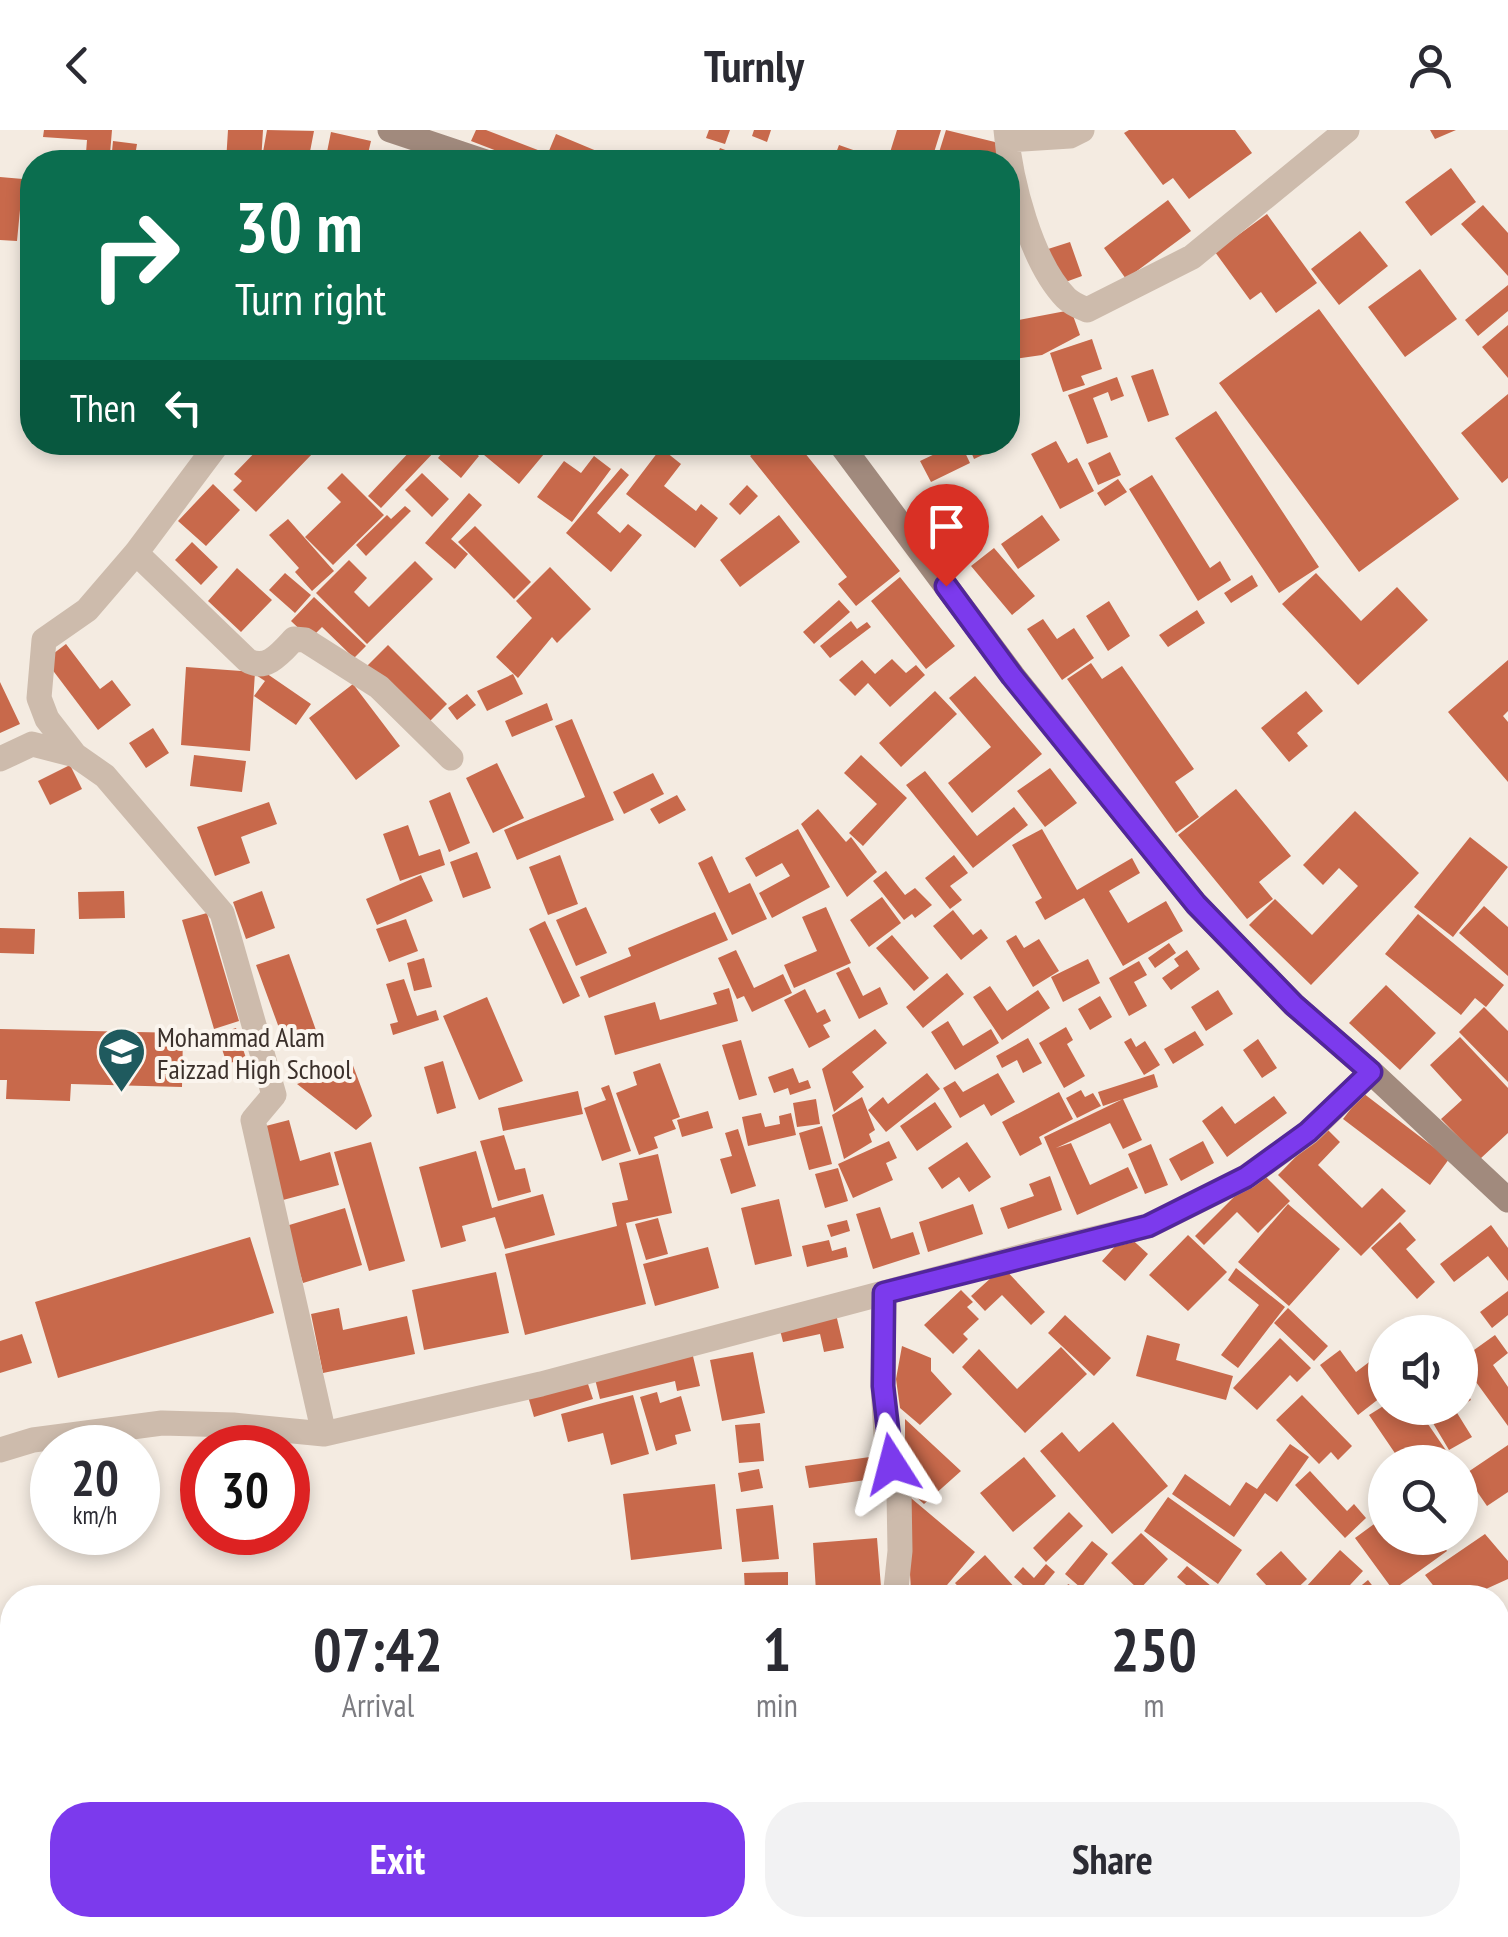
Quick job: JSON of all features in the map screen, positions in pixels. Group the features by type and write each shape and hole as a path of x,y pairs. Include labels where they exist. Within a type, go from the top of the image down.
{"street":[{"path":"390,130 450,150"},
{"path":"1006,135 1070,136 1082,130"},
{"path":"1020,198 1044,266 1068,300 1087,310 1192,257 1347,130"},
{"path":"209,455 87,610 44,640 39,698 47,719 75,755 105,776 222,913 274,1095 253,1120 324,1434"},
{"path":"850,455 1012,676 1196,904 1294,1005 1508,1200"},
{"path":"136,552 254,664 267,664 294,639 305,640 379,687 451,758"},
{"path":"0,759 32,744 75,755"},
{"path":"0,1450 33,1440 162,1424 234,1425 324,1434 541,1384 1148,1226 1246,1177 1308,1132 1371,1072"},
{"path":"884,1293 886,1435 899,1512 896,1585"}],"building":[{"path":"44,130 112,130 110,150 86,150 87,140 43,137"},
{"path":"228,130 263,130 262,150 227,150"},
{"path":"267,130 314,131 310,150 263,150"},
{"path":"476,130 486,130 538,150 495,150 471,141"},
{"path":"709,130 730,130 725,144 706,138"},
{"path":"754,130 771,130 767,142 752,136"},
{"path":"897,130 941,130 935,150 891,150"},
{"path":"946,130 1003,144 1001,150 940,150"},
{"path":"1235,130 1252,153 1189,199 1173,178 1163,185 1124,133"},
{"path":"1430,130 1456,130 1435,139"},
{"path":"331,132 371,141 369,150 327,150"},
{"path":"556,134 594,150 549,150"},
{"path":"113,141 137,144 136,150 112,150"},
{"path":"1451,168 1476,202 1431,236 1405,202"},
{"path":"0,177 20,179 17,241 0,240"},
{"path":"1168,200 1191,231 1126,279 1104,248"},
{"path":"1483,205 1508,233 1508,276 1461,224"},
{"path":"1267,214 1317,283 1276,313 1261,292 1250,300 1215,252"},
{"path":"1360,231 1388,266 1339,305 1311,269"},
{"path":"1070,242 1082,276 1060,284 1048,249"},
{"path":"1420,269 1457,319 1405,357 1368,307"},
{"path":"1508,285 1508,311 1478,336 1465,320"},
{"path":"1319,309 1459,499 1359,572 1219,383"},
{"path":"1071,310 1080,335 1042,355 1020,358 1020,320"},
{"path":"1508,325 1508,378 1482,347"},
{"path":"1092,339 1102,369 1081,376 1085,385 1063,392 1050,353"},
{"path":"1153,369 1169,415 1148,422 1131,376"},
{"path":"1117,377 1124,396 1111,401 1108,392 1093,398 1108,437 1087,444 1068,395"},
{"path":"1508,394 1508,478 1502,483 1461,433"},
{"path":"1216,411 1319,567 1279,593 1175,438"},
{"path":"1056,441 1068,463 1077,458 1094,491 1060,509 1031,454"},
{"path":"1110,452 1121,475 1098,485 1088,463"},
{"path":"252,455 311,455 256,512 233,490 242,481 234,474"},
{"path":"406,455 431,455 381,508 368,496"},
{"path":"440,455 479,456 461,478 438,458"},
{"path":"484,455 543,455 519,484"},
{"path":"656,455 670,455 681,464 664,486 696,511 701,504 718,518 695,548 626,494"},
{"path":"806,455 900,571 856,606 838,584 847,577 750,456"},
{"path":"933,455 966,455 970,463 931,482 920,461"},
{"path":"594,456 611,469 572,522 537,497 564,461 581,473"},
{"path":"621,468 629,475 597,513 620,533 628,524 642,535 611,572 566,533"},
{"path":"342,473 384,515 333,565 305,537 341,502 327,488"},
{"path":"422,473 449,499 432,517 405,490"},
{"path":"1152,475 1210,568 1220,561 1231,580 1198,601 1129,489"},
{"path":"1118,479 1127,492 1105,506 1097,493"},
{"path":"213,484 240,510 206,546 178,521"},
{"path":"747,485 758,496 740,515 729,504"},
{"path":"469,493 482,505 451,539 468,554 455,569 425,543"},
{"path":"405,506 411,511 366,556 356,545 387,515 391,519"},
{"path":"948,507 973,540 956,553 932,520"},
{"path":"779,515 800,542 740,587 720,560"},
{"path":"1042,515 1060,540 1018,569 1001,544"},
{"path":"288,519 334,571 312,591 295,572 299,568 269,535"},
{"path":"475,526 531,582 514,599 458,542"},
{"path":"192,542 218,567 201,585 175,560"},
{"path":"994,548 1035,596 1012,615 971,566"},
{"path":"349,560 367,578 354,592 369,607 415,561 433,579 367,644 316,593"},
{"path":"550,567 591,609 557,643 552,637 518,678 496,657 532,618 516,601"},
{"path":"237,568 272,600 241,632 208,601"},
{"path":"285,573 311,595 295,613 269,590"},
{"path":"1316,573 1361,621 1397,587 1428,620 1358,685 1282,604"},
{"path":"1252,575 1258,586 1231,603 1224,593"},
{"path":"900,577 955,646 926,669 871,601"},
{"path":"314,597 366,646 354,658 322,627 310,639 291,621"},
{"path":"839,600 850,612 814,644 803,632"},
{"path":"1109,601 1130,636 1108,651 1086,616"},
{"path":"1197,610 1205,623 1168,647 1159,635"},
{"path":"1043,619 1057,639 1074,628 1094,658 1062,680 1027,629"},
{"path":"851,621 857,629 867,622 871,627 830,658 820,646"},
{"path":"66,644 100,689 112,680 131,705 98,730 45,660"},
{"path":"388,645 447,704 425,726 366,667"},
{"path":"892,659 906,673 916,665 925,675 890,707 868,683 855,696 839,680 862,660 875,674"},
{"path":"1508,660 1508,711 1503,716 1508,722 1508,782 1448,712"},
{"path":"1091,663 1102,679 1122,666 1194,769 1175,782 1199,817 1176,833 1067,679"},
{"path":"186,667 255,672 250,751 181,745"},
{"path":"260,669 311,704 296,725 254,696 265,681 256,675"},
{"path":"513,674 523,694 487,711 477,691"},
{"path":"975,676 1042,754 972,813 948,783 991,747 949,698"},
{"path":"0,682 20,724 0,733"},
{"path":"353,684 400,746 356,780 309,718"},
{"path":"935,691 957,714 901,767 879,743"},
{"path":"1306,691 1323,711 1297,733 1308,746 1289,762 1261,728"},
{"path":"467,694 476,705 457,720 448,708"},
{"path":"547,703 553,720 512,737 505,721"},
{"path":"572,719 614,820 517,860 504,830 585,797 555,726"},
{"path":"153,728 169,753 146,768 129,743"},
{"path":"194,755 246,761 242,792 190,786"},
{"path":"861,755 907,798 863,846 849,833 877,804 844,773"},
{"path":"497,763 524,818 493,833 466,778"},
{"path":"70,765 82,789 50,805 38,781"},
{"path":"1050,768 1077,803 1045,827 1017,791"},
{"path":"925,771 977,836 1014,807 1028,825 973,868 906,785"},
{"path":"653,773 664,794 624,814 613,792"},
{"path":"1236,789 1291,856 1259,882 1273,899 1247,919 1178,835"},
{"path":"450,792 470,843 449,852 429,801"},
{"path":"677,795 686,810 659,824 650,809"},
{"path":"269,802 277,824 241,837 250,863 215,876 197,827"},
{"path":"818,809 846,842 851,837 877,872 847,897 801,824"},
{"path":"1355,811 1419,873 1311,985 1249,925 1275,899 1312,935 1358,886 1339,868 1323,885 1303,865"},
{"path":"408,825 419,856 440,849 445,865 400,881 383,834"},
{"path":"798,829 830,887 772,918 759,893 790,876 782,863 756,877 745,858"},
{"path":"1042,829 1077,890 1132,858 1140,873 1109,891 1128,923 1166,901 1183,931 1123,966 1084,898 1045,920 1035,902 1042,898 1012,845"},
{"path":"1470,837 1508,867 1453,937 1414,907"},
{"path":"477,852 491,888 463,898 450,862"},
{"path":"560,855 578,904 548,915 529,867"},
{"path":"954,855 968,873 950,886 962,900 950,909 925,878"},
{"path":"712,856 729,893 750,883 767,919 732,935 698,863"},
{"path":"886,871 905,895 915,888 932,905 915,918 912,914 904,920 873,881"},
{"path":"421,875 433,901 377,925 366,899"},
{"path":"124,891 125,918 79,919 78,892"},
{"path":"262,891 275,928 246,939 233,902"},
{"path":"882,897 901,923 869,947 850,920"},
{"path":"1484,906 1508,927 1508,976 1459,933"},
{"path":"586,907 607,953 576,966 556,920"},
{"path":"826,907 851,963 794,988 784,965 817,951 802,917"},
{"path":"953,910 973,935 981,929 988,938 961,960 933,926"},
{"path":"715,912 728,940 589,998 580,977 631,956 628,948"},
{"path":"207,913 239,1021 214,1029 182,920"},
{"path":"1418,914 1504,985 1486,1007 1475,998 1461,1015 1385,954"},
{"path":"406,919 418,951 389,962 376,929"},
{"path":"545,921 580,996 563,1004 529,929"},
{"path":"0,928 35,929 34,954 0,953"},
{"path":"892,935 929,978 914,991 876,948"},
{"path":"1016,935 1024,948 1039,939 1059,971 1033,987 1006,941"},
{"path":"1169,943 1176,953 1155,968 1148,958"},
{"path":"736,950 754,988 783,974 792,993 752,1012 744,996 737,999 718,958"},
{"path":"1187,950 1200,969 1171,990 1162,978 1179,966 1174,959"},
{"path":"289,954 318,1036 286,1047 256,965"},
{"path":"424,958 432,987 414,991 407,963"},
{"path":"1088,959 1100,983 1063,1002 1051,977"},
{"path":"1139,961 1147,975 1134,982 1147,1006 1129,1016 1109,978"},
{"path":"849,967 863,996 880,987 888,1004 859,1019 836,973"},
{"path":"947,973 964,994 923,1028 906,1007"},
{"path":"404,979 417,1016 436,1010 439,1020 393,1035 390,1024 398,1022 386,984"},
{"path":"1386,985 1436,1033 1400,1070 1349,1023"},
{"path":"990,986 1007,1011 1038,990 1050,1008 1002,1040 973,997"},
{"path":"729,988 738,1021 615,1055 604,1016 655,1002 660,1020 717,1004 713,993"},
{"path":"805,989 817,1013 825,1009 831,1021 823,1025 830,1037 809,1048 784,1000"},
{"path":"1218,990 1233,1014 1206,1031 1191,1007"},
{"path":"1100,996 1112,1017 1090,1030 1078,1009"},
{"path":"487,997 523,1081 479,1100 443,1016"},
{"path":"1484,1007 1508,1031 1508,1082 1459,1032"},
{"path":"948,1021 963,1046 991,1029 999,1043 955,1070 931,1032"},
{"path":"1066,1027 1073,1040 1067,1044 1085,1076 1064,1088 1039,1043"},
{"path":"236,1028 246,1058 227,1064 217,1034"},
{"path":"0,1029 183,1033 182,1087 71,1084 70,1101 6,1099 7,1080 0,1080"},
{"path":"875,1029 887,1043 852,1072 864,1087 834,1112 822,1069"},
{"path":"1195,1031 1204,1045 1173,1064 1164,1049"},
{"path":"1460,1037 1508,1088 1508,1133 1480,1159 1441,1119 1462,1100 1430,1065"},
{"path":"1028,1038 1042,1063 1023,1073 1017,1060 1002,1068 996,1056"},
{"path":"1131,1038 1136,1047 1145,1041 1160,1065 1144,1075 1124,1042"},
{"path":"1258,1039 1277,1068 1262,1078 1243,1050"},
{"path":"741,1040 757,1095 739,1100 722,1045"},
{"path":"443,1061 456,1108 437,1114 424,1067"},
{"path":"352,1063 372,1116 356,1130 297,1084"},
{"path":"660,1063 680,1117 672,1120 676,1129 654,1137 658,1148 639,1155 616,1093 637,1085 633,1072"},
{"path":"793,1068 799,1083 808,1080 811,1088 790,1095 788,1088 774,1093 768,1077"},
{"path":"927,1073 940,1089 886,1132 868,1110 883,1097 888,1104"},
{"path":"998,1073 1015,1102 991,1116 984,1104 960,1118 943,1088 955,1081 963,1092"},
{"path":"1154,1074 1158,1087 1103,1106 1098,1092"},
{"path":"609,1085 631,1151 602,1161 584,1108 606,1100 601,1088"},
{"path":"1081,1090 1085,1097 1093,1093 1101,1106 1077,1118 1066,1098"},
{"path":"578,1091 583,1114 503,1131 498,1108"},
{"path":"1059,1092 1073,1119 1039,1137 1042,1144 1020,1156 1002,1122"},
{"path":"1363,1093 1449,1159 1430,1185 1343,1119"},
{"path":"1274,1096 1287,1113 1227,1157 1202,1121 1222,1106 1235,1124"},
{"path":"862,1097 875,1130 869,1134 872,1142 844,1159 832,1115"},
{"path":"816,1099 820,1124 797,1127 793,1103"},
{"path":"1123,1099 1142,1140 1123,1149 1110,1123 1056,1148 1071,1143 1090,1185 1128,1167 1138,1188 1077,1215 1044,1137"},
{"path":"935,1102 952,1127 917,1151 900,1126"},
{"path":"708,1111 713,1128 682,1137 677,1120"},
{"path":"761,1113 765,1127 780,1124 779,1116 791,1113 796,1135 748,1146 742,1117"},
{"path":"289,1120 300,1161 330,1152 339,1185 283,1200 262,1127"},
{"path":"822,1126 832,1164 809,1170 799,1133"},
{"path":"1325,1127 1340,1142 1318,1165 1362,1208 1382,1188 1406,1211 1361,1256 1278,1175"},
{"path":"738,1129 756,1186 731,1194 720,1159 732,1156 725,1133"},
{"path":"504,1135 515,1170 525,1168 531,1192 498,1201 480,1141"},
{"path":"889,1141 897,1158 886,1163 893,1180 853,1198 838,1164"},
{"path":"1203,1141 1214,1163 1181,1181 1169,1159"},
{"path":"371,1142 405,1261 369,1271 334,1152"},
{"path":"967,1142 991,1177 969,1192 959,1177 942,1189 928,1168"},
{"path":"1151,1144 1168,1185 1145,1194 1128,1154"},
{"path":"476,1151 492,1208 543,1194 555,1235 505,1249 495,1217 462,1226 466,1241 441,1248 419,1167"},
{"path":"658,1154 672,1213 626,1223 646,1304 525,1335 505,1254 617,1226 612,1203 628,1200 619,1163"},
{"path":"838,1168 848,1201 825,1208 815,1174"},
{"path":"1260,1171 1290,1201 1258,1233 1237,1212 1204,1245 1195,1236"},
{"path":"1050,1176 1062,1210 1008,1229 1000,1208 1034,1196 1029,1184"},
{"path":"779,1199 792,1256 755,1265 741,1208"},
{"path":"973,1204 983,1234 928,1252 919,1222"},
{"path":"1288,1204 1340,1249 1289,1306 1238,1262"},
{"path":"880,1207 891,1239 913,1232 920,1254 873,1269 856,1214"},
{"path":"345,1208 362,1265 303,1283 286,1226"},
{"path":"658,1218 668,1254 646,1260 635,1224"},
{"path":"847,1220 850,1231 831,1237 827,1225"},
{"path":"1400,1222 1416,1240 1406,1249 1435,1282 1417,1299 1371,1248"},
{"path":"1491,1225 1508,1248 1508,1281 1488,1256 1454,1282 1440,1264"},
{"path":"1126,1234 1148,1254 1125,1281 1102,1261"},
{"path":"1188,1235 1227,1272 1188,1311 1149,1275"},
{"path":"250,1237 274,1313 58,1378 35,1302"},
{"path":"829,1240 832,1251 846,1247 848,1257 807,1267 802,1246"},
{"path":"708,1247 719,1288 655,1306 643,1264"},
{"path":"1003,1267 1045,1312 1031,1325 1002,1295 985,1311 971,1296"},
{"path":"1236,1268 1285,1307 1238,1368 1221,1355 1259,1305 1228,1280"},
{"path":"496,1272 509,1333 424,1350 412,1290"},
{"path":"961,1290 973,1302 967,1307 979,1319 963,1334 968,1339 953,1354 924,1325"},
{"path":"1508,1291 1508,1315 1492,1328 1480,1312"},
{"path":"339,1308 343,1330 407,1316 415,1354 323,1373 311,1314"},
{"path":"1288,1308 1328,1346 1314,1361 1274,1323"},
{"path":"835,1310 844,1348 824,1352 820,1334 783,1342 778,1322"},
{"path":"1065,1315 1111,1358 1094,1376 1048,1333"},
{"path":"22,1334 32,1363 0,1373 0,1341"},
{"path":"1147,1335 1180,1344 1176,1360 1233,1376 1226,1400 1136,1376"},
{"path":"1495,1335 1508,1353 1493,1365 1508,1387 1508,1426 1478,1385 1478,1347"},
{"path":"1280,1338 1311,1368 1297,1382 1290,1375 1257,1410 1233,1388"},
{"path":"902,1346 931,1358 931,1371 952,1394 920,1425 900,1408 896,1379"},
{"path":"1061,1347 1087,1374 1025,1433 962,1367 979,1349 1017,1389"},
{"path":"1340,1350 1356,1372 1368,1363 1368,1407 1358,1415 1320,1365"},
{"path":"692,1352 700,1386 677,1391 675,1381 600,1399 594,1375"},
{"path":"753,1352 765,1413 722,1421 710,1360"},
{"path":"585,1375 593,1399 534,1417 527,1393"},
{"path":"657,1392 660,1403 681,1396 691,1431 675,1435 677,1444 656,1451 640,1397"},
{"path":"633,1395 649,1454 611,1465 603,1433 568,1442 561,1414"},
{"path":"1302,1395 1352,1446 1338,1460 1331,1452 1319,1464 1276,1420"},
{"path":"905,1419 961,1471 924,1504 905,1487"},
{"path":"1113,1422 1168,1486 1112,1534 1040,1451 1062,1432 1079,1452"},
{"path":"760,1423 764,1461 739,1463 735,1425"},
{"path":"1376,1425 1429,1425 1442,1445 1389,1445"},
{"path":"1434,1425 1465,1425 1472,1437 1458,1445 1446,1445"},
{"path":"1290,1444 1309,1457 1277,1502 1265,1493 1234,1537 1172,1494 1185,1474 1230,1506 1246,1482 1257,1489"},
{"path":"1508,1445 1508,1492 1487,1506 1478,1493 1478,1465"},
{"path":"870,1457 873,1479 809,1488 805,1466"},
{"path":"1024,1457 1056,1496 1013,1532 980,1493"},
{"path":"759,1469 763,1488 741,1492 738,1473"},
{"path":"1310,1471 1347,1511 1354,1504 1366,1518 1345,1538 1295,1485"},
{"path":"715,1484 722,1549 631,1560 623,1494"},
{"path":"905,1493 975,1552 947,1585 911,1585"},
{"path":"1168,1497 1242,1550 1218,1584 1144,1531"},
{"path":"773,1505 779,1559 742,1562 736,1509"},
{"path":"1069,1512 1083,1526 1046,1562 1033,1548"},
{"path":"1368,1528 1368,1555 1441,1555 1400,1585 1389,1585 1355,1538"},
{"path":"1141,1533 1168,1559 1144,1585 1134,1585 1111,1563"},
{"path":"1485,1534 1508,1561 1508,1579 1495,1585 1433,1585 1425,1575 1454,1555 1478,1555 1478,1539"},
{"path":"877,1538 881,1585 816,1585 813,1543"},
{"path":"1092,1541 1108,1554 1083,1585 1065,1574"},
{"path":"1340,1550 1363,1571 1350,1585 1308,1585"},
{"path":"1281,1551 1307,1579 1301,1585 1266,1585 1256,1574"},
{"path":"985,1555 1012,1585 957,1585"},
{"path":"1046,1564 1055,1572 1044,1585 1023,1585 1014,1577 1023,1567 1034,1578"},
{"path":"1187,1566 1210,1585 1186,1585 1177,1577"},
{"path":"788,1572 788,1585 745,1585 744,1573"}],"place":[{"name":"Mohammad Alam Faizzad High School","path":"122,1094"}],"route":[{"path":"892,1464 883,1386 884,1293 1148,1226 1246,1177 1308,1132 1371,1072 1294,1005 1196,904 1012,676 946,586"}]}
